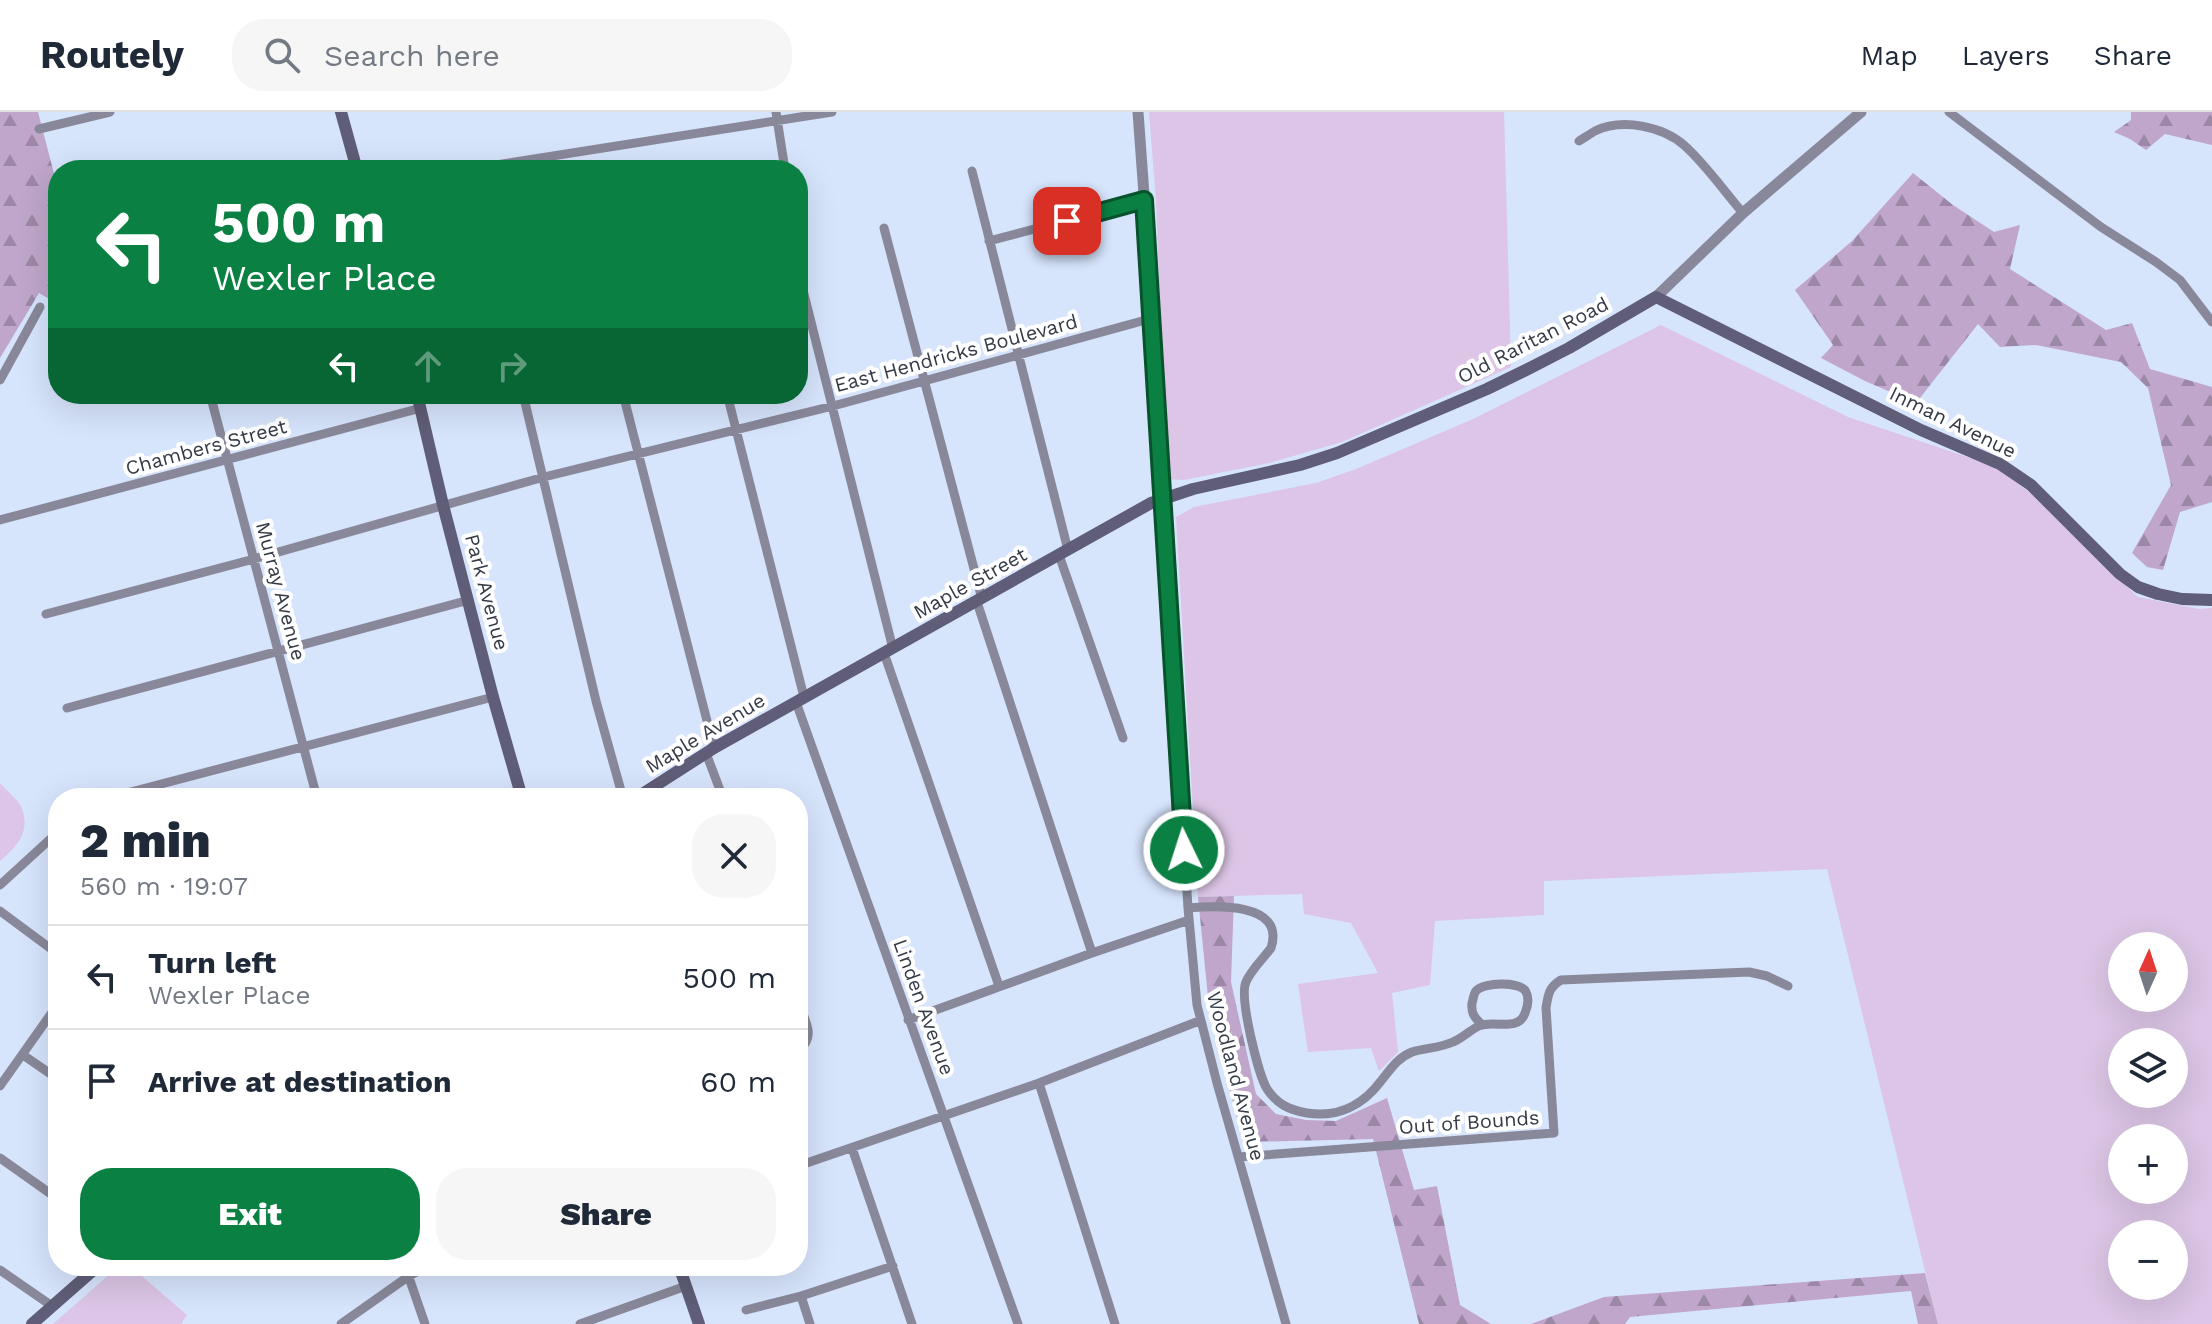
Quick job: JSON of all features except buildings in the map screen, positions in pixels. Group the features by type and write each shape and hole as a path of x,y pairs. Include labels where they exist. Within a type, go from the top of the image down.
{"main road":[{"path":"341,112 354,160"},
{"name":"Old Raritan Road","path":"1163,499 1337,453 1514,376 1656,297"},
{"name":"Inman Avenue","path":"1656,297 1921,430 2000,464 2031,485 2120,574 2138,587 2182,599 2212,600"},
{"name":"Park Avenue","path":"420,404 443,505 519,788"},
{"name":"Maple Street","path":"800,700 1133,512 1163,499"},
{"name":"Maple Avenue","path":"652,788 800,700"},
{"path":"32,1324 86,1276"},
{"path":"682,1276 699,1324"}],"street":[{"path":"39,129 110,112"},
{"path":"522,160 776,116 832,112"},
{"name":"Woodland Avenue","path":"1138,112 1193,982 1199,1021 1286,1324"},
{"name":"Old Raritan Road","path":"1656,297 1743,213 1861,112"},
{"path":"1949,112 2101,227 2180,280 2212,322"},
{"path":"776,116 783,160"},
{"path":"1579,141 1596,131 1614,126 1643,127 1662,132 1684,145 1743,213"},
{"path":"972,171 1064,553 1123,738"},
{"path":"989,241 1144,200"},
{"path":"884,228 980,600 1092,953"},
{"path":"0,380 40,307"},
{"path":"808,309 888,651 999,986"},
{"name":"East Hendricks Boulevard","path":"46,614 544,477 833,406 1153,318"},
{"name":"Murray Avenue","path":"213,404 314,788"},
{"path":"526,404 596,701 620,788"},
{"path":"625,404 720,788"},
{"name":"Linden Avenue","path":"730,404 800,700 908,1020 1018,1324"},
{"name":"Chambers Street","path":"0,520 421,408"},
{"path":"67,708 469,600"},
{"path":"147,788 493,697"},
{"path":"0,885 48,841"},
{"path":"1188,908 1217,906 1244,909 1262,917 1271,928 1271,948 1247,979 1244,997 1265,1086 1281,1105 1291,1110 1317,1114 1348,1109 1370,1095 1401,1058 1410,1053 1455,1042 1481,1024 1517,1023 1524,1016 1527,1006 1525,990 1516,985 1503,984 1485,986 1476,991 1472,1011 1481,1024"},
{"path":"0,911 48,947"},
{"path":"908,1020 1189,920"},
{"name":"Out of Bounds","path":"1238,1157 1554,1133 1546,1008 1553,984 1561,980 1749,972 1788,986"},
{"path":"0,1086 48,1019"},
{"path":"808,1163 1039,1083 1199,1021"},
{"path":"23,1055 48,1072"},
{"path":"1039,1083 1115,1324"},
{"path":"852,1148 912,1324"},
{"path":"0,1158 48,1192"},
{"path":"746,1310 893,1266"},
{"path":"0,1270 52,1306"},
{"path":"341,1324 401,1276"},
{"path":"409,1276 425,1324"},
{"path":"580,1324 686,1286"},
{"path":"801,1296 810,1324"}],"shaded area":[{"path":"1149,112 1504,112 1511,367 1342,442 1269,463 1184,480 1167,479 1156,201"},
{"path":"1661,325 1848,417 1991,465 2028,491 2138,597 2199,609 2212,608 2212,1324 1938,1324 1827,869 1544,881 1544,915 1435,921 1430,985 1392,993 1398,1052 1379,1071 1371,1048 1308,1052 1298,984 1378,973 1351,923 1304,914 1302,894 1198,897 1176,517 1194,507 1316,483 1471,420"},
{"path":"0,783 20,806 24,825 16,845 0,861"},
{"path":"108,1276 142,1276 187,1315 181,1324 53,1324"}],"green space":[{"path":"0,112 38,112 50,160 48,160 48,298 39,293 0,358"},
{"path":"2131,112 2212,112 2212,145 2165,134 2146,150 2114,132 2131,120"},
{"path":"1913,173 1994,232 2020,225 2010,269 2106,330 2132,323 2150,369 2212,387 2212,502 2180,512 2163,570 2147,567 2132,553 2171,485 2148,388 2121,362 2036,345 2000,347 1978,324 1916,403 1821,358 1833,345 1795,290 1852,241"},
{"path":"1234,896 1231,982 1256,1094 1276,1114 1306,1120 1336,1121 1387,1098 1414,1190 1437,1186 1460,1305 1491,1324 1419,1324 1373,1139 1243,1142 1209,1007 1198,897"},
{"path":"1925,1273 1938,1324 1918,1324 1911,1291 1630,1317 1625,1324 1531,1324 1604,1297"}],"route":[{"path":"1067,221 1144,200 1184,850"}]}
